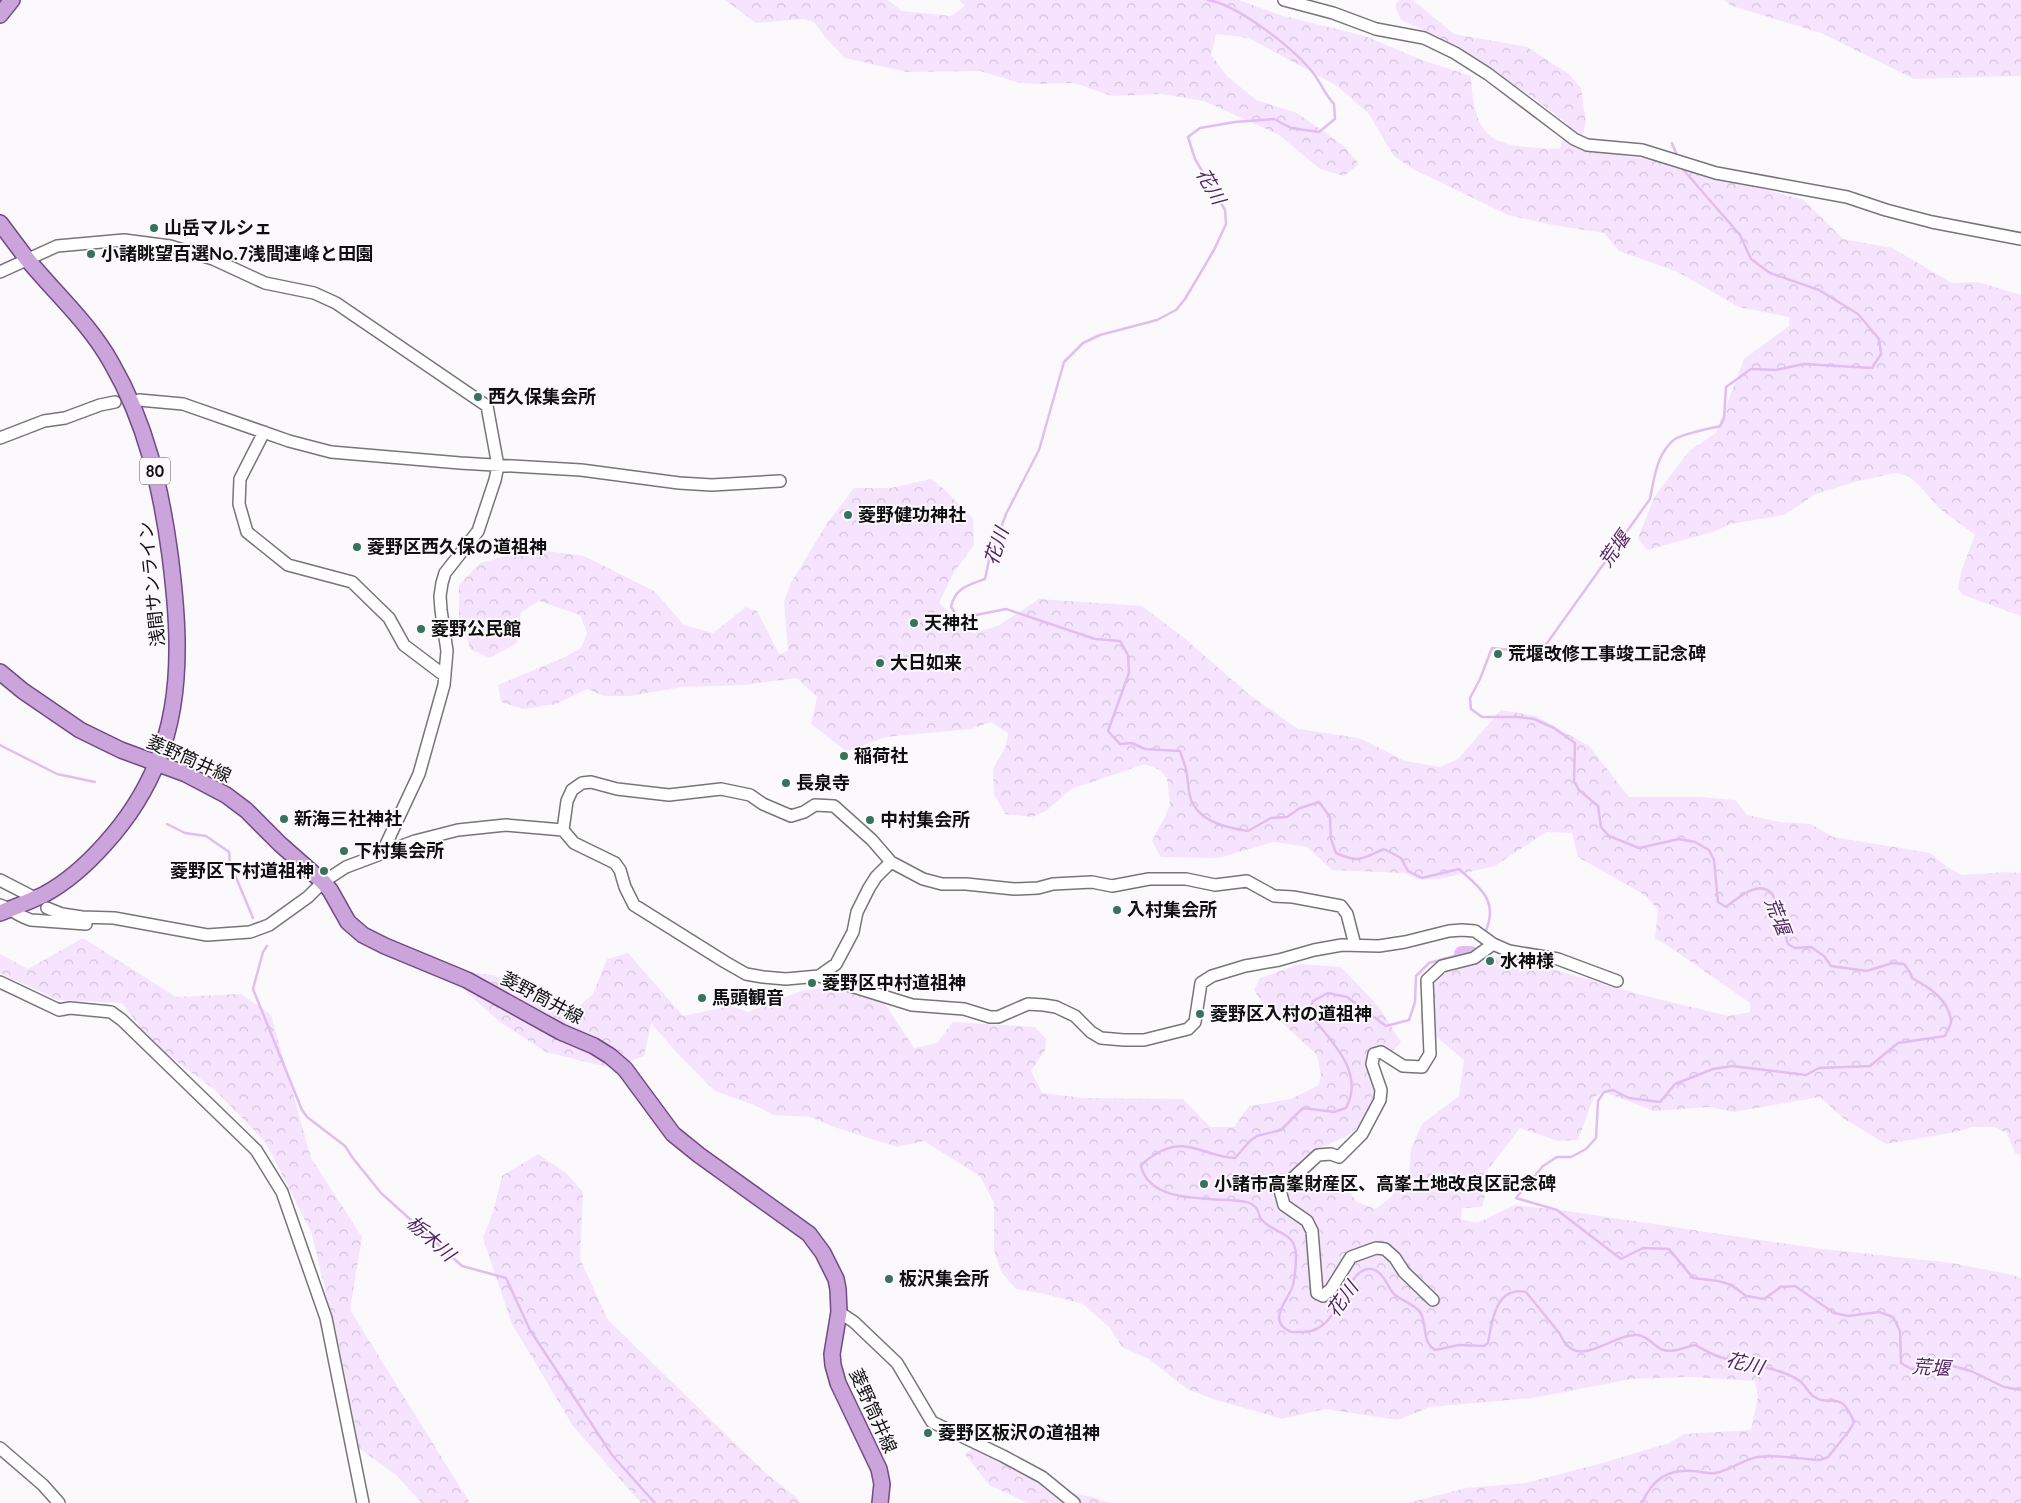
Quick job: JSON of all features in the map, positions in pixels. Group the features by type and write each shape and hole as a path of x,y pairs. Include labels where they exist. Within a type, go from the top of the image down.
{"main road":[{"path":"0,16 12,0"},
{"name":"浅間サンライン","path":"0,223 27,259 97,338 128,394 154,465 163,505 174,588 178,650 176,684 171,716 159,763 140,800 116,832 78,870 46,894 3,909"},
{"name":"菱野筒井線","path":"0,672 23,692 80,730 121,750 159,763 205,783 246,810 280,844 323,882 330,890 348,922 363,935 384,946 468,980 561,1032 594,1046 610,1056 625,1069 673,1134 699,1155 802,1228 817,1242 836,1279 840,1301 834,1338 833,1365 838,1383 879,1469 882,1484 880,1503"}],"street":[{"path":"1284,0 1333,13 1376,29 1424,38 1455,53 1488,74 1574,138 1587,145 1642,150 1716,173 1847,198 1932,222 2021,239"},
{"path":"0,272 57,246 124,240 170,246 213,259 265,283 314,293 336,303 486,406 498,466 490,498 478,531 445,573 442,582 441,610 448,651 445,676 419,774 382,853"},
{"path":"139,400 183,404 289,441 331,452 498,466 581,470 678,483 712,485 780,481"},
{"path":"0,438 44,421 65,418 100,405 115,402"},
{"path":"264,432 240,479 239,504 247,532 288,565 352,582 389,618 404,646 445,676"},
{"path":"563,830 567,801 572,790 582,783 591,782 617,789 668,795 720,789 750,795 763,804 791,816 804,812 816,805 834,806 872,840 891,862 923,879 942,884 966,884 1014,889 1092,882 1112,886 1149,879 1186,879 1215,885 1247,881 1274,896 1293,897 1341,906 1347,914 1355,945"},
{"path":"47,908 62,914 114,918 207,936 250,932 277,920 308,898 323,882 346,867 415,841 458,830 506,825 563,830 574,843 615,863 620,870 625,888 634,905 725,962 746,974 802,979 819,976 836,964 853,932 857,912 869,888 876,877 891,862"},
{"path":"0,880 30,896"},
{"path":"3,909 23,918 39,921 86,924 114,918"},
{"path":"819,976 912,1005 964,1009 990,1017 998,1017 1028,1004 1056,1007 1075,1016 1101,1038 1144,1040 1188,1029 1195,1022 1201,983 1212,976 1245,966 1279,960 1314,950 1355,945 1379,946 1405,942 1449,931 1475,931 1493,944 1509,950 1558,959 1617,982"},
{"path":"1433,1300 1404,1272 1395,1258 1385,1249 1376,1248 1351,1257 1331,1289 1323,1296 1317,1293 1312,1231 1307,1221 1284,1205 1280,1190 1318,1155 1330,1154 1339,1156 1362,1134 1380,1100 1381,1090 1372,1064 1374,1054 1381,1052 1403,1066 1422,1067 1430,1054 1427,980 1442,966 1474,958 1493,944"},
{"path":"0,982 59,1010 70,1008 111,1012 122,1020 256,1150 286,1200 326,1318 363,1503"},
{"path":"839,1312 854,1322 897,1363 932,1422 1042,1477 1074,1503"},
{"path":"0,1448 43,1485 59,1503"}],"green space":[{"path":"725,0 888,0 902,11 951,16 965,6 959,0 1239,0 1280,15 1365,36 1422,60 1471,76 1477,117 1484,129 1493,138 1520,146 1560,149 1567,123 1528,94 1439,37 1401,20 1395,6 1399,0 1413,0 1454,34 1527,47 1569,74 1581,88 1586,123 1578,149 1666,162 1804,200 1843,239 1892,248 1952,283 1978,282 2021,295 2021,616 1963,595 1958,588 1962,569 1975,535 1939,508 1918,484 1908,476 1895,473 1854,482 1814,495 1784,515 1731,524 1713,532 1647,550 1638,538 1655,496 1689,451 1716,433 1744,359 1789,326 1789,317 1739,307 1678,272 1619,251 1604,233 1553,225 1508,215 1411,168 1394,156 1369,114 1337,86 1249,38 1216,34 1211,55 1227,76 1256,100 1297,113 1344,146 1359,164 1344,176 1320,169 1279,135 1204,101 1161,94 1112,96 1074,83 1035,84 1016,82 980,71 907,72 845,58 814,22 803,19 756,23"},
{"path":"1724,0 2021,0 2021,76 1914,79 1821,33 1732,6"},
{"path":"931,479 944,489 973,519 974,545 954,572 939,603 973,633 998,626 1039,599 1142,606 1184,638 1251,696 1298,729 1359,738 1405,761 1440,767 1458,759 1501,710 1536,716 1589,746 1629,797 1700,797 1735,800 1747,815 1780,822 1811,824 1833,837 1930,853 1947,867 1962,875 2005,872 2021,873 2021,1155 2015,1153 2007,1133 1994,1127 1972,1127 1956,1132 1886,1144 1843,1118 1820,1097 1733,1112 1710,1107 1654,1111 1604,1092 1594,1097 1578,1140 1558,1141 1520,1128 1483,1176 1488,1184 1482,1207 1462,1208 1461,1219 1477,1223 1515,1205 1814,1248 1952,1263 2021,1278 2021,1503 1408,1503 1466,1488 1526,1483 1669,1443 1684,1434 1751,1430 1758,1397 1755,1381 1691,1377 1631,1379 1533,1398 1430,1407 1398,1420 1325,1409 1282,1419 1213,1399 1187,1389 1149,1359 1122,1347 1109,1327 1083,1304 1016,1289 1002,1273 994,1251 994,1203 980,1176 924,1141 897,1147 831,1126 811,1117 773,1115 757,1106 715,1091 677,1053 651,1023 644,1056 611,1068 546,1052 500,1022 466,992 471,973 494,975 533,998 576,1009 593,994 607,959 628,953 683,1016 731,1006 748,1012 801,991 849,984 881,998 914,1048 937,1043 953,1022 1035,1027 1046,1039 1045,1050 1031,1071 1042,1093 1084,1098 1183,1099 1210,1127 1234,1127 1249,1106 1291,1099 1319,1085 1321,1075 1317,1055 1266,1008 1254,990 1260,978 1300,964 1341,967 1379,1007 1401,1042 1394,1050 1374,1057 1375,1114 1345,1137 1311,1152 1311,1179 1331,1174 1340,1179 1357,1202 1376,1209 1391,1197 1409,1175 1411,1149 1422,1124 1459,1096 1464,1060 1420,1023 1422,1000 1434,982 1454,962 1507,956 1642,995 1728,1016 1750,1012 1750,1003 1664,943 1655,939 1658,909 1643,894 1578,857 1572,833 1546,832 1495,866 1439,879 1417,879 1404,873 1332,870 1307,847 1274,842 1218,858 1161,857 1152,841 1170,804 1167,778 1160,770 1145,764 1071,789 1046,811 1032,817 1005,814 994,794 993,769 1006,746 1008,733 991,722 970,729 886,737 846,751 811,724 817,697 797,678 744,685 682,687 629,696 604,696 587,689 556,704 523,709 501,702 498,685 563,658 581,648 587,633 580,615 539,601 521,612 517,643 490,658 471,650 459,619 459,585 480,563 533,549 584,556 654,591 684,625 713,633 746,607 757,611 779,654 788,651 784,601 791,583 826,525 854,488 891,488"},
{"path":"83,938 176,997 241,994 271,1015 311,1158 362,1237 350,1310 470,1503 422,1503 396,1475 342,1436 336,1337 312,1234 266,1143 215,1090 151,1042 122,1003 58,1000 0,973 0,954 28,969"},
{"path":"538,1154 566,1173 583,1192 580,1259 608,1320 768,1475 796,1497 800,1503 641,1503 573,1426 512,1324 483,1238 493,1212 502,1176"},
{"path":"974,1447 1057,1490 1093,1497 1111,1503 1028,1503 989,1485 965,1454"}],"waterway":[{"name":"花川","path":"1208,0 1220,3 1248,18 1290,49 1313,73 1334,104 1335,119 1319,132 1291,128 1274,119 1235,122 1200,128 1188,137 1195,159 1225,210 1226,224 1214,250 1185,299 1176,310 1157,320 1100,335 1083,343 1064,362 1039,450 1006,514 989,560 985,579 968,585 959,591 951,607 958,617 1006,609 1095,639 1120,641 1128,655 1129,673 1108,731 1120,744 1132,743 1145,749 1180,751 1186,768 1191,800 1203,816 1217,824 1248,831 1271,818 1287,817 1300,808 1319,802 1330,817 1331,839 1336,853 1361,859 1384,849 1401,858 1408,871 1422,878 1459,869 1475,883 1489,904 1489,922 1485,933"},
{"name":"荒堰","path":"1672,143 1677,156"},
{"name":"荒堰","path":"1680,166 1740,235 1751,259 1770,273 1819,290 1858,314 1879,339 1881,354 1872,368 1804,364 1776,370 1751,369 1726,387 1724,418 1720,426 1685,435 1669,444 1657,466 1650,499 1540,653 1492,648 1480,679 1470,698 1471,709 1482,717 1534,719 1554,728 1575,743 1574,781 1579,790 1598,806 1601,827 1609,836 1639,848 1679,839 1695,842 1709,850 1714,860 1718,902 1726,907 1749,891 1762,888 1768,890 1773,895 1788,944 1795,948 1811,947 1824,956 1831,966 1867,971 1892,963 1904,964 1912,978 1931,990 1942,1001 1949,1013 1951,1023 1945,1036 1898,1043 1870,1066 1819,1068 1806,1075 1732,1066 1713,1069 1675,1084 1660,1102 1629,1098 1613,1090 1604,1092 1598,1101 1596,1138 1586,1149 1571,1157 1557,1157 1543,1166 1516,1198 1557,1210 1621,1259 1643,1248 1669,1249 1693,1278 1732,1285 1746,1296 1764,1299 1781,1287 1795,1286 1834,1313 1848,1316 1879,1312 1893,1317 1900,1331 1901,1363 1911,1369 1949,1365 1971,1371 2004,1387 2021,1390"},
{"name":"栃木川","path":"0,745 57,774 95,782"},
{"name":"栃木川","path":"167,824 185,833 206,836 229,852 230,863 253,918"},
{"name":"栃木川","path":"267,946 263,952 253,989 302,1110 307,1117 345,1146 381,1193 462,1266 506,1278 530,1330 612,1455 655,1503"},
{"name":"花川","path":"1462,954 1429,963 1416,976 1415,1002 1409,1020 1386,1026 1347,997 1328,993 1313,1001 1308,1012 1335,1044 1348,1068 1351,1094 1346,1108 1334,1112 1303,1108 1281,1130 1257,1136 1250,1141 1235,1158 1224,1157 1196,1148 1177,1146 1156,1154 1141,1166 1146,1177 1154,1186 1165,1192 1191,1198 1248,1202 1257,1209 1261,1219 1266,1224 1292,1241 1296,1255 1294,1281 1279,1315 1282,1326 1290,1332 1314,1330 1325,1323 1334,1313 1354,1278 1362,1271 1371,1269 1381,1275 1396,1296 1414,1306 1420,1312 1424,1322 1426,1337 1435,1350 1459,1345 1484,1346 1488,1343 1491,1324 1502,1299 1508,1294 1526,1292 1567,1345 1576,1351 1595,1349 1628,1336 1638,1335 1665,1350 1695,1345 1720,1357 1771,1369 1791,1376 1800,1381 1813,1396 1825,1401 1840,1402 1849,1411 1854,1422 1828,1457 1820,1460 1765,1456 1752,1458 1715,1473 1675,1472 1656,1482 1642,1503"},
{"name":"花川","path":"1462,954 1471,954"}],"place":[{"name":"山岳マルシェ","path":"154,228"},
{"name":"小諸眺望百選No.7浅間連峰と田園","path":"91,254"},
{"name":"西久保集会所","path":"478,397"},
{"name":"菱野健功神社","path":"848,515"},
{"name":"菱野区西久保の道祖神","path":"357,547"},
{"name":"天神社","path":"914,623"},
{"name":"菱野公民館","path":"421,629"},
{"name":"荒堰改修工事竣工記念碑","path":"1498,654"},
{"name":"大日如来","path":"880,663"},
{"name":"稲荷社","path":"844,756"},
{"name":"長泉寺","path":"786,783"},
{"name":"新海三社神社","path":"284,819"},
{"name":"中村集会所","path":"870,820"},
{"name":"下村集会所","path":"344,851"},
{"name":"菱野区下村道祖神","path":"324,871"},
{"name":"入村集会所","path":"1117,910"},
{"name":"水神様","path":"1490,961"},
{"name":"菱野区中村道祖神","path":"812,983"},
{"name":"馬頭観音","path":"702,998"},
{"name":"菱野区入村の道祖神","path":"1200,1014"},
{"name":"小諸市高峯財産区、高峯土地改良区記念碑","path":"1204,1184"},
{"name":"板沢集会所","path":"889,1279"},
{"name":"菱野区板沢の道祖神","path":"928,1433"}]}
